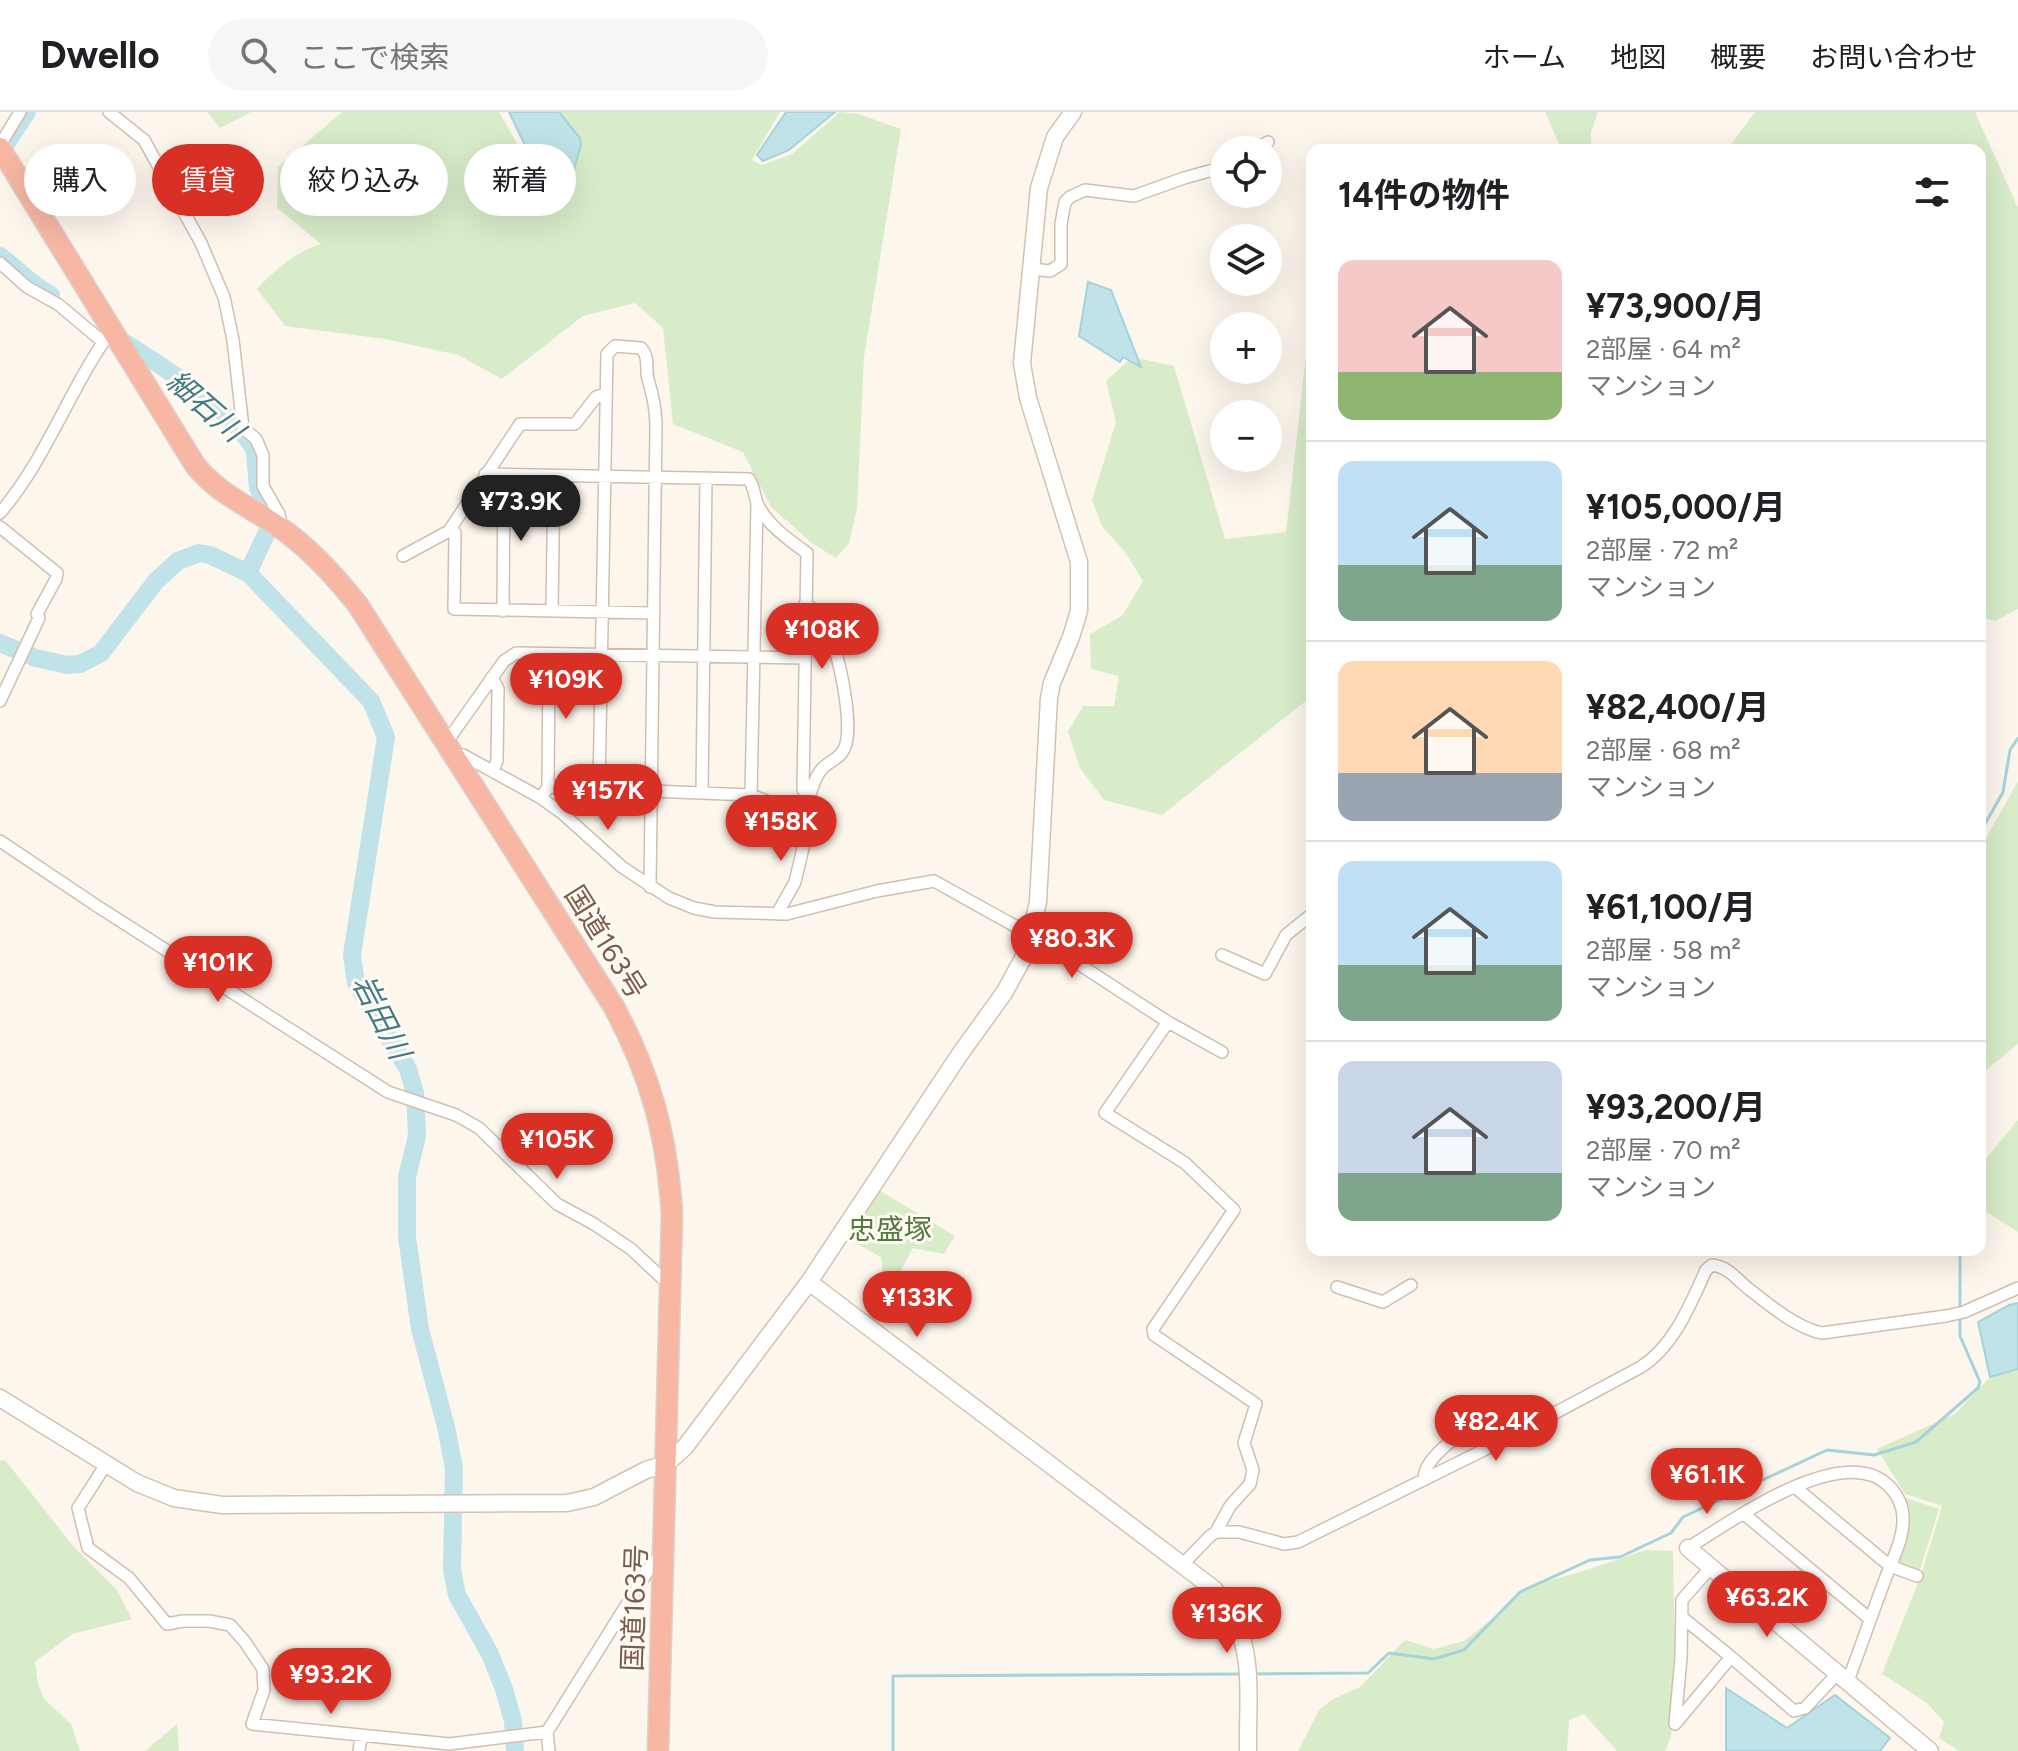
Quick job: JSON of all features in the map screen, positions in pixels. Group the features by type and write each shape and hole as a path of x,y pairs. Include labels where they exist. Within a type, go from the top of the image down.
{"highway":[{"name":"国道163号","path":"3,151 107,336 208,481 272,523 334,575 358,605 614,1007 643,1066 654,1096 667,1157 672,1214 658,1751"}],"street":[{"path":"3,151 20,112"},
{"path":"109,112 144,140 201,243 224,297 239,377 243,428 256,439 263,455 263,486 279,514 272,523"},
{"path":"0,1398 105,1466 137,1483 174,1498 222,1505 583,1501 646,1470 666,1464 685,1447 809,1282 1004,993 1032,937 1043,839 1049,698 1059,663 1076,624 1081,587 1079,562 1024,380 1022,363 1041,178 1055,137 1073,112"},
{"path":"1032,269 1050,271 1061,264 1065,202 1077,193 1085,190 1134,196 1210,171"},
{"path":"0,263 27,287 107,336 32,472 0,513"},
{"path":"599,788 607,354 615,346 641,348 647,355 647,377 655,394 650,887"},
{"path":"403,556 427,545 451,528 520,424 575,424 596,397 606,394"},
{"path":"485,474 749,479 754,486 757,504 751,795"},
{"path":"503,611 504,475"},
{"path":"552,610 554,476"},
{"path":"702,792 706,478"},
{"path":"757,504 781,533 807,553 803,789 808,800"},
{"path":"0,527 57,573 0,701"},
{"path":"451,528 455,533 454,609 654,613"},
{"path":"797,813 804,809 821,770 837,759 845,748 848,718 841,674 827,628 818,613 805,604"},
{"path":"804,658 516,653 509,655 492,677 451,750 541,798 622,867 669,898 694,908 715,912 787,914 893,887 934,881 1051,946 1168,1022 1222,1052"},
{"path":"541,798 548,787 549,654"},
{"path":"492,677 498,689 497,761 493,771"},
{"path":"548,787 751,795 797,813 807,831 795,882 777,914"},
{"path":"0,841 378,1086 400,1097 456,1115 479,1128 557,1204 631,1249 663,1279 670,1281"},
{"path":"1222,955 1265,974 1286,935 1306,919"},
{"path":"1168,1022 1105,1113 1185,1163 1234,1210 1153,1329 1154,1335 1256,1404 1244,1443 1253,1475 1250,1484 1230,1506 1216,1532 1183,1564"},
{"path":"1216,1532 1239,1532 1284,1544 1298,1542 1424,1480 1654,1359 1682,1320 1706,1270 1712,1265 1728,1270 1762,1300 1807,1329 1822,1333 1964,1312 2018,1288"},
{"path":"809,1282 1183,1564 1221,1597 1236,1616 1244,1637 1248,1751"},
{"path":"1337,1287 1383,1302 1411,1285"},
{"path":"1424,1480 1424,1472 1447,1445 1464,1430 1486,1420"},
{"path":"105,1466 78,1508 88,1548 129,1578 167,1624 209,1621 230,1625 263,1669 264,1690 252,1724 449,1744 547,1732"},
{"path":"1683,1618 1794,1711 1805,1708 1843,1677 1870,1619 1901,1534 1904,1519 1902,1506 1890,1487 1874,1476 1840,1472 1823,1475 1744,1514 1688,1548 1843,1677 1925,1749"},
{"path":"1796,1488 1890,1566 1917,1576"},
{"path":"1744,1514 1870,1619"},
{"path":"549,1751 547,1732 664,1550"},
{"path":"1711,1567 1682,1600 1675,1724 1731,1657"},
{"path":"359,1751 361,1737"}],"green space":[{"path":"207,112 251,112 220,128"},
{"path":"342,112 499,112 517,144 464,144 464,216 576,216 576,144 567,144 564,131 552,112 780,112 752,160 762,165 792,154 840,112 859,114 901,129 864,357 857,509 849,543 836,558 813,544 771,507 743,452 673,424 663,328 635,303 583,316 502,379 458,355 385,339 285,326 257,289 286,262 321,244 287,216 448,216 448,144 305,144"},
{"path":"1545,112 1598,112 1591,132 1591,144 1559,144"},
{"path":"1755,112 1975,112 2018,208 2018,609 1995,621 1986,619 1986,144 1731,144"},
{"path":"280,165 280,210 277,208"},
{"path":"1132,357 1174,366 1225,539 1286,532 1306,357 1306,701 1162,815 1104,800 1080,768 1068,732 1083,706 1114,706 1119,676 1091,669 1090,634 1122,616 1143,581 1125,552 1102,526 1092,500 1116,422 1106,381"},
{"path":"2018,781 2018,1044 1986,1070 1986,838"},
{"path":"2018,1120 2018,1232 1986,1212 1986,1159"},
{"name":"忠盛塚","path":"877,1189 955,1236 944,1254 913,1248 895,1281 883,1274 881,1257 844,1237"},
{"path":"2018,1369 2018,1751 1959,1751 1939,1738 1944,1722 1927,1703 1882,1674 1921,1575 1942,1506 1905,1494 1877,1449 1955,1414 1990,1377"},
{"path":"5,1460 74,1547 117,1590 132,1619 72,1634 35,1662 44,1699 71,1724 80,1751 0,1751 0,1461"},
{"path":"1904,1497 1939,1509 1919,1573 1897,1562 1908,1517"},
{"path":"1646,1550 1673,1551 1675,1666 1671,1737 1665,1751 1617,1751 1584,1714 1569,1720 1567,1751 1298,1751 1319,1710 1331,1700 1360,1687 1405,1640 1434,1649 1464,1641 1529,1586"},
{"path":"177,1724 179,1751 145,1751"}],"water":[{"path":"509,112 559,112 580,138 581,145 576,162 576,144 524,144"},
{"path":"786,112 835,112 789,150 763,161 757,155"},
{"path":"1088,282 1111,290 1141,367 1123,357 1120,362 1079,336"},
{"path":"2018,1303 2018,1369 1990,1377 1978,1322"},
{"path":"1726,1688 1787,1728 1835,1695 1890,1738 1880,1751 1726,1751"}],"waterway":[{"name":"細石川","path":"0,153 27,112"},
{"name":"細石川","path":"0,256 51,295"},
{"name":"細石川","path":"127,344 212,403 253,447 258,488 270,511 267,532 248,573"},
{"name":"岩田川","path":"0,643 36,658 67,665 80,664 101,653 156,581 178,561 199,553 248,573 371,701 386,737 352,955 356,983 408,1069 415,1093 417,1136 407,1177 407,1237 420,1329 454,1468 452,1570 457,1595 490,1654 504,1689 513,1721 515,1751"},
{"path":"1986,822 2003,792 2010,750 2018,738"},
{"path":"1960,1256 1960,1310"},
{"path":"1254,1674 1368,1673 1389,1653 1434,1659 1464,1650 1520,1592 1590,1560 1620,1557 1671,1533 1683,1517 1827,1450 1874,1455 1916,1442 1978,1388 1980,1382 1960,1336 1960,1318"},
{"path":"893,1751 893,1676 1242,1674"}]}
